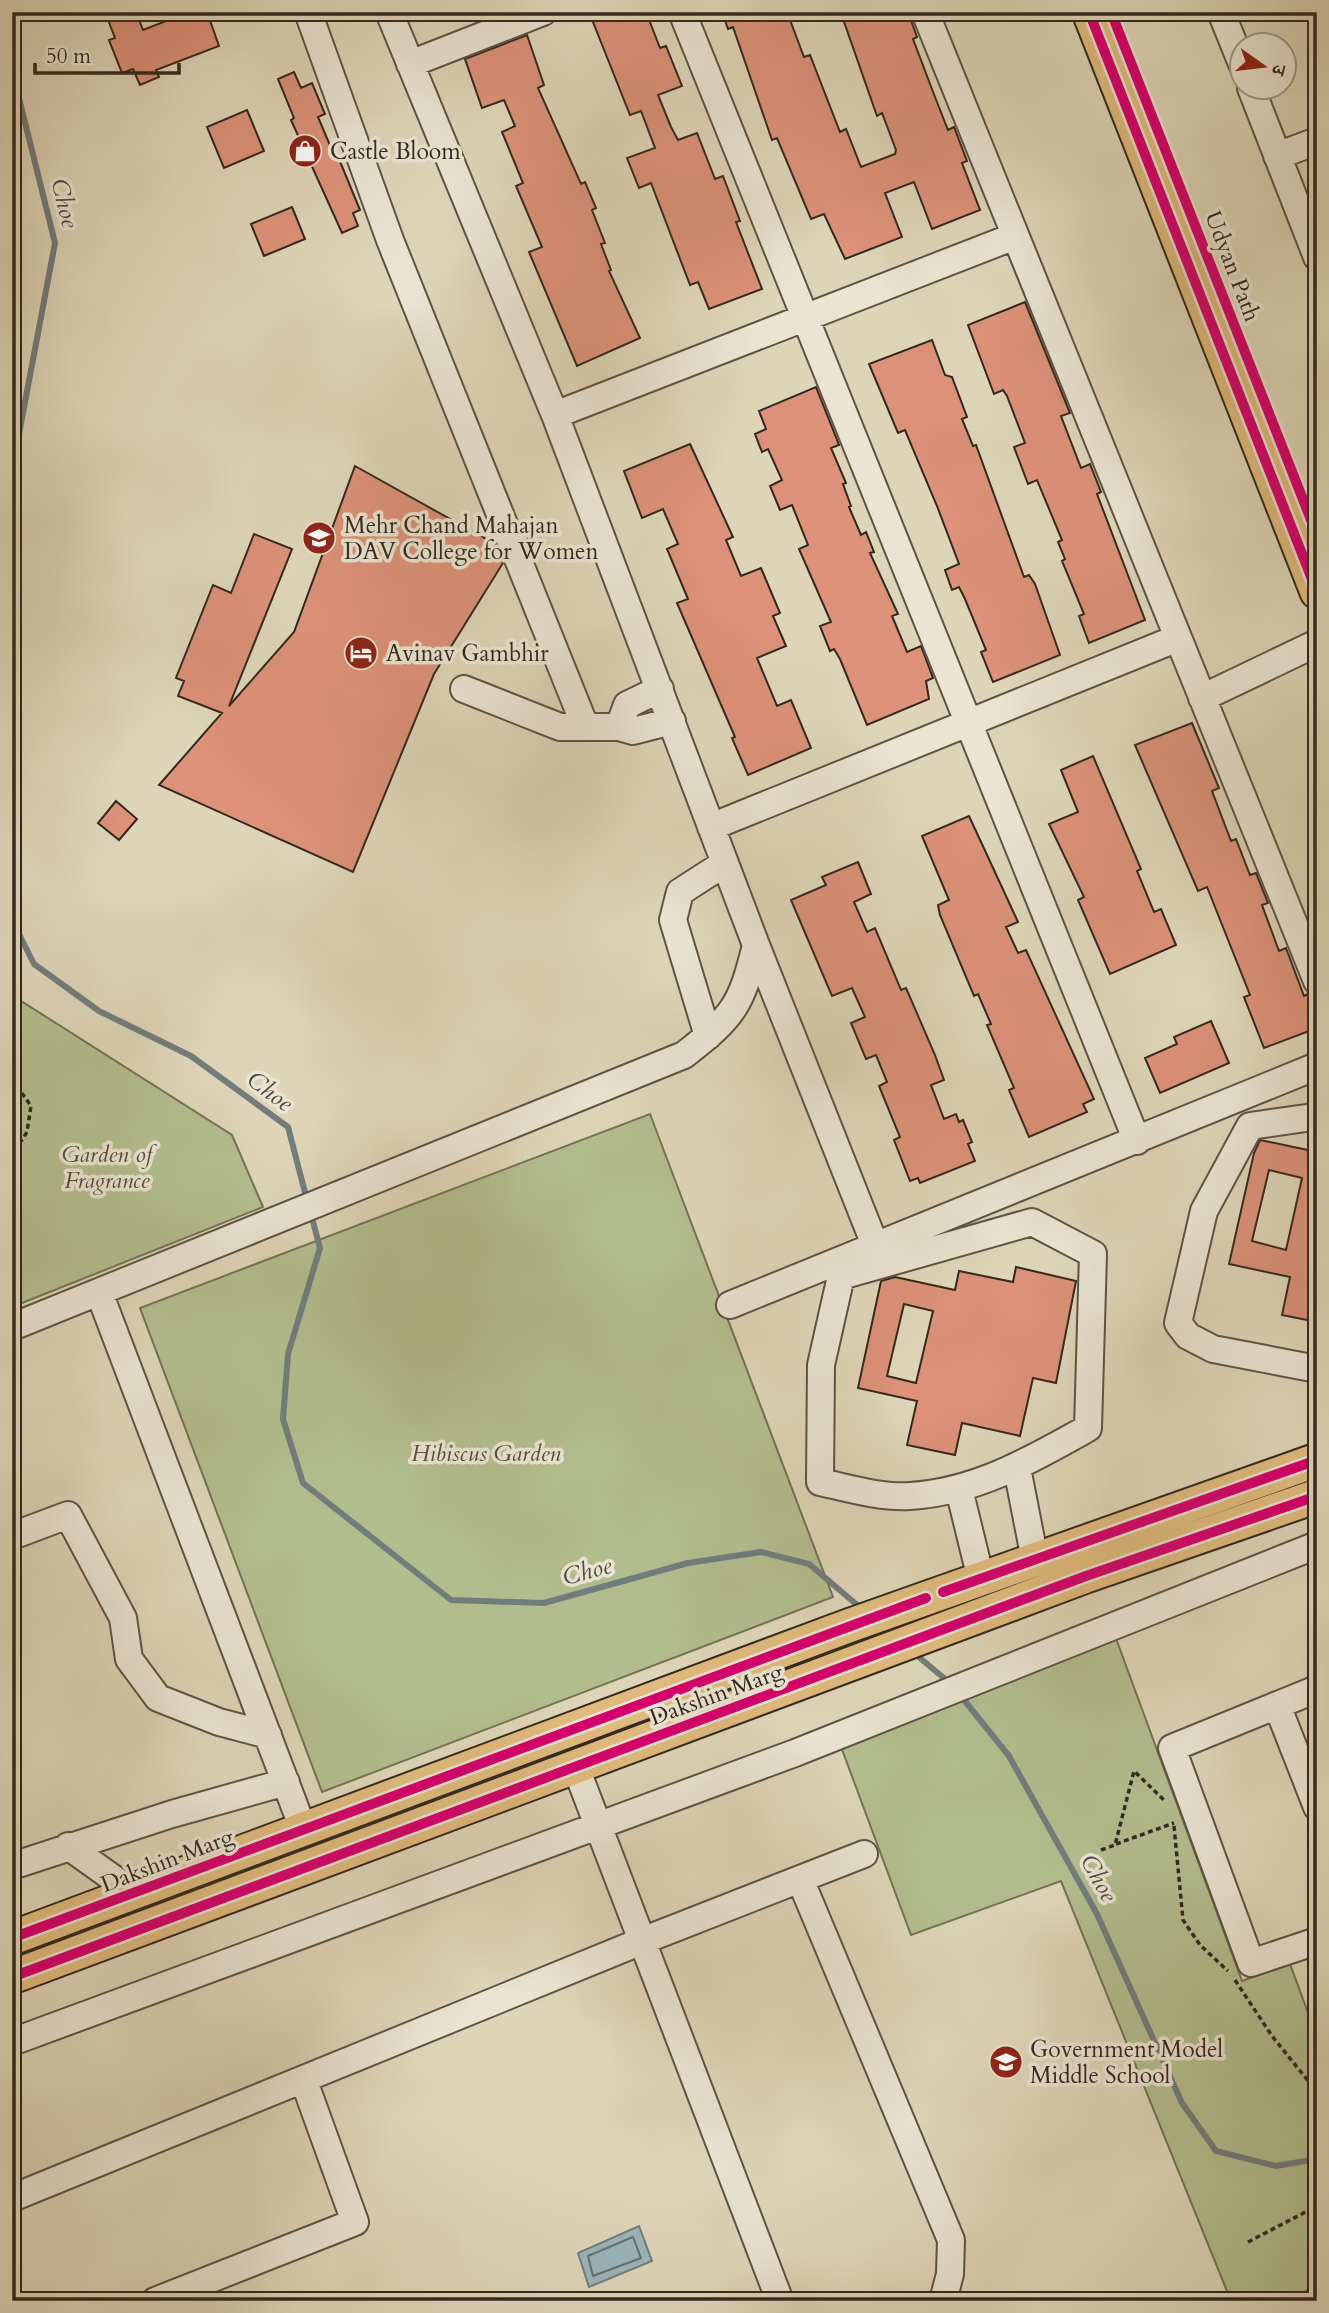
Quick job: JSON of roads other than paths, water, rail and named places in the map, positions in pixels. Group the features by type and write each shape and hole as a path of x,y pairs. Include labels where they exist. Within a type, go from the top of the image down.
{"main road":[{"name":"Udyan Path","path":"1089,12 1317,592"},
{"name":"Udyan Path","path":"1111,12 1317,535"},
{"name":"Dakshin Marg","path":"12,1938 848,1626 1317,1460"},
{"name":"Dakshin Marg","path":"12,1977 945,1631 1086,1576 1317,1496"}],"street":[{"path":"308,12 390,240 585,726"},
{"path":"389,12 555,415 756,945 876,1245"},
{"path":"410,64 543,12"},
{"path":"682,12 1137,1141"},
{"path":"925,12 1317,981"},
{"path":"1222,12 1229,32"},
{"path":"1256,102 1277,156 1311,225 1317,257"},
{"path":"1277,156 1317,141"},
{"path":"555,415 806,320 1015,236"},
{"path":"711,827 969,725 1178,638"},
{"path":"1202,698 1317,643"},
{"path":"464,689 560,727 619,727 633,732 672,720"},
{"path":"619,727 627,705 660,689"},
{"path":"708,1036 673,920 680,892 725,863"},
{"path":"12,1326 684,1055 721,1026 744,992 756,945"},
{"path":"730,1305 1317,1066"},
{"path":"1313,1117 1250,1126 1204,1211 1178,1323 1188,1336 1213,1349 1317,1369"},
{"path":"1032,1222 1093,1254 1088,1427 1017,1468 959,1489 907,1496 820,1482 821,1365 841,1276 1032,1222"},
{"path":"99,1292 304,1831"},
{"path":"1017,1468 1035,1560"},
{"path":"959,1489 981,1579"},
{"path":"12,1536 68,1515 123,1618 129,1660 158,1698 219,1722 268,1735"},
{"path":"12,2042 795,1754 1317,1545"},
{"path":"1317,1689 1172,1748 1251,1963 1317,1941"},
{"path":"1277,1706 1317,1807"},
{"path":"576,1768 780,2301"},
{"path":"12,1866 68,1846 286,1782"},
{"path":"68,1846 135,1894"},
{"path":"12,2198 642,1941 864,1854"},
{"path":"800,1879 951,2240 950,2274 943,2301"},
{"path":"155,2301 355,2222 304,2081"}],"water":[{"path":"639,2226 652,2261 589,2287 578,2253"}],"waterway":[{"name":"Choe","path":"12,70 55,243 12,471"},
{"name":"Choe","path":"12,920 34,964 99,1011 191,1056 288,1127 307,1200"},
{"name":"Choe","path":"311,1214 320,1248 288,1354 283,1419 303,1483 451,1600 544,1603 688,1563 761,1552 809,1564 863,1610"},
{"name":"Choe","path":"914,1653 951,1684"},
{"name":"Choe","path":"960,1695 1009,1756 1097,1914 1182,2103 1216,2151 1276,2166 1317,2159"}],"place":[{"name":"Castle Bloom","path":"305,151"},
{"name":"Mehr Chand Mahajan DAV College for Women","path":"319,538"},
{"name":"Avinav Gambhir","path":"361,653"},
{"name":"Government Model Middle School","path":"1006,2062"}],"park label":[{"name":"Garden of Fragrance","path":"107,1167"},
{"name":"Hibiscus Garden","path":"486,1453"}]}
